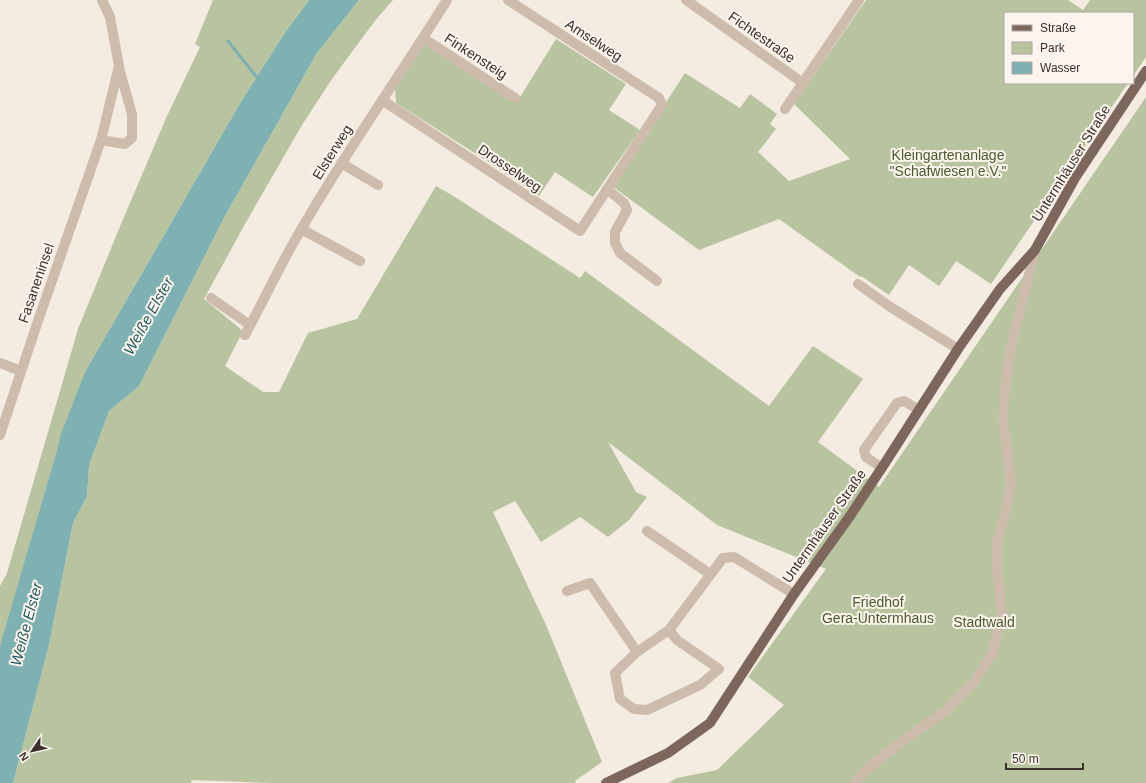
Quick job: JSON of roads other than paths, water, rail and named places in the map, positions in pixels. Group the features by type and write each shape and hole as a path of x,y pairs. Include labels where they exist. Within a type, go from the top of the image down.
{"main road":[{"name":"Untermhäuser Straße","path":"606,783 668,753 710,722 794,594 882,468 958,349 1000,289 1034,250 1075,178 1146,71"}],"street":[{"name":"Fasaneninsel","path":"101,140 125,144 132,138 132,114 119,66 110,17 102,0"},
{"name":"Elsterweg","path":"244,335 301,228 341,163 447,0"},
{"name":"Amselweg","path":"508,0 659,98 662,105"},
{"name":"Fichtestraße","path":"686,0 804,82"},
{"path":"785,109 859,0"},
{"name":"Finkensteig","path":"423,38 515,98"},
{"name":"Fasaneninsel","path":"0,435 101,140 119,66"},
{"name":"Drosselweg","path":"382,100 580,231 662,105"},
{"path":"341,163 378,184"},
{"path":"607,189 624,203 627,210 615,232 615,243 620,253 657,281"},
{"path":"301,228 360,260"},
{"name":"Untermhäuser Straße","path":"854,783 871,766 944,712 974,682 992,654 1002,615 997,568 997,541 1006,511 1011,481 1003,421 1005,386 1011,348 1034,250"},
{"path":"858,284 889,306 958,349"},
{"path":"211,298 250,324"},
{"path":"0,363 21,371"},
{"path":"882,468 866,457 864,450 897,403 904,401 919,410"},
{"path":"647,531 710,574"},
{"path":"669,630 677,640 720,668 700,685 648,710 634,709 620,699 615,673 637,652 669,630 723,558 734,557 794,594"},
{"path":"567,591 590,579 637,652"}],"water":[{"name":"Weiße Elster","path":"309,0 359,0 317,53 226,214 139,386 109,411 89,465 87,496 73,523 49,645 13,783 0,783 0,646 61,434 85,372 242,100 284,34"}],"waterway":[{"path":"228,41 259,80"}],"park label":[{"name":"Kleingartenanlage \"Schafwiesen e.V.\"","path":"948,164"},
{"name":"Friedhof Gera-Untermhaus","path":"878,610"},
{"name":"Stadtwald","path":"984,622"}]}
